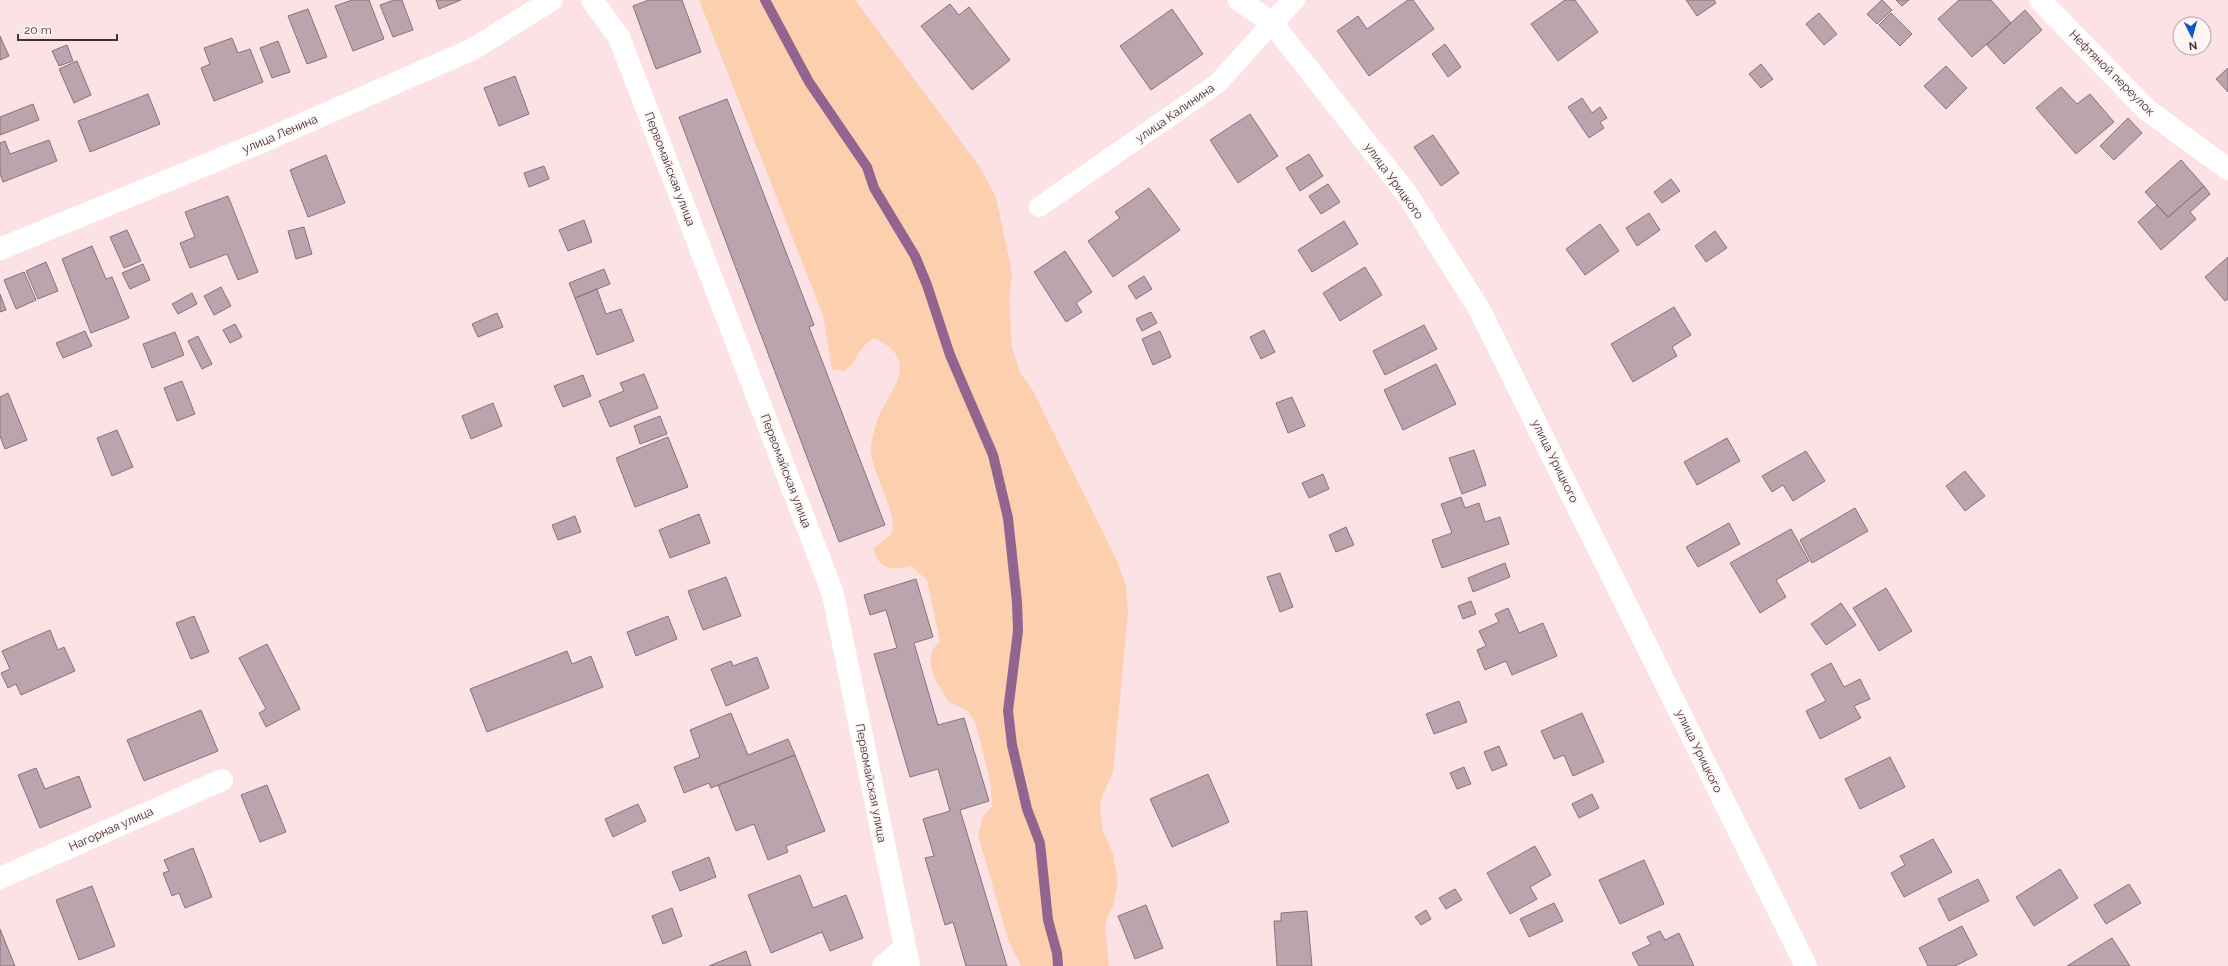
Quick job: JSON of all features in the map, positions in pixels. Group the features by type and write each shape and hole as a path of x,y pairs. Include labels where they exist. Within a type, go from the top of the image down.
{"street":[{"name":"улица Ленина","path":"0,249 257,144 473,49 552,0"},
{"name":"Первомайская улица","path":"592,0 619,37 834,594 906,957"},
{"name":"улица Урицкого","path":"1239,0 1272,23 1407,194 1479,309 1806,966"},
{"name":"улица Калинина","path":"1272,23 1294,0"},
{"name":"Нефтяной переулок","path":"2040,0 2147,110 2228,169"},
{"name":"Нагорная улица","path":"0,878 222,780"},
{"path":"883,966 906,957"}],"lane":[{"name":"улица Калинина","path":"1039,207 1218,83 1272,23"}],"shaded area":[{"path":"699,0 855,0 979,166 996,197 1012,276 1009,298 1012,347 1020,372 1033,391 1118,563 1126,587 1128,611 1113,773 1102,796 1100,807 1103,831 1113,854 1118,882 1113,907 1107,917 1105,927 1109,966 1021,966 1008,939 978,835 983,816 992,807 990,781 976,724 968,711 948,701 936,681 932,670 930,660 933,649 940,641 927,580 911,566 892,568 883,565 879,561 873,549 890,535 893,528 889,507 875,468 871,448 874,430 880,413 897,382 900,372 899,363 896,354 888,346 874,338 863,347 853,363 844,371 832,369 823,315"}],"building":[{"path":"352,0 369,0 384,39 353,51 335,6"},
{"path":"394,0 402,0 413,30 393,37 380,5"},
{"path":"436,0 461,0 439,9"},
{"path":"649,0 682,0 701,52 656,69 633,6"},
{"path":"1408,0 1413,0 1434,29 1369,76 1337,31 1358,16 1367,29"},
{"path":"1565,0 1575,0 1598,32 1558,61 1531,24"},
{"path":"1686,0 1714,0 1716,3 1697,16"},
{"path":"1882,0 1892,10 1877,24 1867,14"},
{"path":"1896,0 1909,0 1902,6"},
{"path":"1959,0 1991,0 2011,23 1972,57 1938,19"},
{"path":"950,4 959,15 969,7 1010,60 972,90 921,26"},
{"path":"308,9 327,57 307,64 288,16"},
{"path":"1172,9 1203,54 1151,90 1120,46"},
{"path":"2025,10 2042,30 2004,64 1987,45"},
{"path":"1819,13 1837,34 1824,45 1806,24"},
{"path":"1891,13 1912,34 1900,46 1879,25"},
{"path":"0,36 9,56 0,60"},
{"path":"232,38 238,53 250,49 263,82 214,101 201,68 210,64 204,48"},
{"path":"278,41 290,72 272,78 260,48"},
{"path":"1445,44 1461,67 1448,77 1432,54"},
{"path":"67,45 73,61 59,66 52,51"},
{"path":"77,61 91,95 74,103 59,69"},
{"path":"1761,64 1773,79 1761,88 1749,74"},
{"path":"1946,66 1967,88 1946,109 1924,86"},
{"path":"2228,68 2228,92 2216,79"},
{"path":"515,76 529,114 499,126 484,88"},
{"path":"2061,87 2077,104 2090,94 2114,122 2076,154 2036,108"},
{"path":"148,94 160,124 90,152 78,121"},
{"path":"1582,98 1592,113 1600,107 1607,118 1600,122 1604,128 1589,138 1568,107"},
{"path":"727,99 814,325 809,327 885,525 839,542 679,117"},
{"path":"33,104 39,120 0,135 0,117"},
{"path":"1250,114 1278,156 1238,183 1210,140"},
{"path":"2128,118 2142,133 2114,160 2100,146"},
{"path":"1433,135 1459,173 1441,186 1414,147"},
{"path":"49,140 57,161 3,182 0,174 0,143 5,141 10,154"},
{"path":"1309,154 1323,176 1300,191 1286,168"},
{"path":"326,155 345,203 308,217 290,170"},
{"path":"2181,160 2204,186 2168,217 2145,192"},
{"path":"544,166 549,179 529,187 524,173"},
{"path":"1671,179 1680,191 1662,203 1654,192"},
{"path":"1328,184 1340,202 1321,214 1309,196"},
{"path":"2204,186 2210,194 2190,212 2196,219 2161,250 2138,222 2157,205 2168,217"},
{"path":"1149,188 1180,230 1113,277 1088,241 1120,218 1115,212"},
{"path":"228,196 258,272 238,280 227,254 190,268 180,243 195,237 185,212"},
{"path":"1649,213 1660,230 1637,246 1626,228"},
{"path":"584,220 592,242 568,251 559,230"},
{"path":"1344,221 1358,244 1312,272 1298,250"},
{"path":"1600,224 1619,251 1585,275 1566,249"},
{"path":"304,227 312,254 296,259 288,231"},
{"path":"127,230 141,261 124,268 110,237"},
{"path":"1715,231 1727,248 1706,262 1695,246"},
{"path":"92,246 106,279 112,277 129,318 91,333 62,259"},
{"path":"1065,251 1092,292 1076,303 1082,312 1066,322 1034,272"},
{"path":"2228,257 2228,299 2225,301 2205,277"},
{"path":"46,262 58,291 38,299 26,271"},
{"path":"143,264 150,280 130,289 122,273"},
{"path":"1365,267 1382,295 1340,321 1323,293"},
{"path":"604,269 610,284 575,298 569,283"},
{"path":"24,272 36,300 16,309 4,280"},
{"path":"1144,276 1152,289 1136,299 1128,286"},
{"path":"221,287 231,306 214,315 204,296"},
{"path":"597,289 606,314 621,309 634,341 597,355 575,298"},
{"path":"192,293 197,304 178,314 172,304"},
{"path":"0,294 6,310 0,312"},
{"path":"1674,307 1691,335 1672,347 1677,356 1633,382 1611,344"},
{"path":"1151,312 1157,323 1142,331 1136,319"},
{"path":"497,313 503,327 478,337 472,324"},
{"path":"235,324 242,337 230,343 223,330"},
{"path":"1424,325 1437,349 1385,375 1373,351"},
{"path":"1264,330 1275,352 1261,359 1250,337"},
{"path":"85,331 92,346 63,358 56,343"},
{"path":"1160,331 1171,357 1153,365 1142,339"},
{"path":"175,332 184,355 152,368 143,344"},
{"path":"198,336 212,364 202,369 188,341"},
{"path":"1436,364 1456,404 1403,430 1384,390"},
{"path":"644,374 658,408 610,427 599,401 624,391 620,383"},
{"path":"583,375 591,396 563,407 554,386"},
{"path":"182,381 195,414 177,421 164,388"},
{"path":"8,393 27,440 5,449 0,436 0,397"},
{"path":"1292,397 1305,426 1288,433 1276,403"},
{"path":"493,403 502,426 471,439 462,416"},
{"path":"660,416 667,434 640,444 634,426"},
{"path":"117,430 133,467 112,476 97,438"},
{"path":"668,437 688,487 635,507 616,458"},
{"path":"1727,438 1740,461 1697,485 1684,462"},
{"path":"1474,450 1486,485 1462,494 1449,458"},
{"path":"1806,451 1825,481 1793,501 1783,485 1772,492 1762,476"},
{"path":"1965,471 1985,496 1965,511 1946,486"},
{"path":"1323,474 1329,489 1309,498 1302,483"},
{"path":"1461,497 1465,508 1479,503 1485,522 1500,517 1509,544 1442,568 1432,540 1452,533 1441,504"},
{"path":"1855,508 1868,531 1812,563 1800,540"},
{"path":"699,514 710,543 670,558 659,530"},
{"path":"575,516 581,532 558,540 552,525"},
{"path":"1729,523 1740,544 1698,567 1686,547"},
{"path":"1346,527 1354,545 1336,552 1329,535"},
{"path":"1791,529 1809,561 1776,580 1786,597 1760,613 1730,563"},
{"path":"1505,563 1510,577 1473,592 1468,578"},
{"path":"1280,573 1293,607 1280,612 1267,577"},
{"path":"726,577 741,616 703,630 688,591"},
{"path":"916,579 933,637 914,643 938,725 964,718 989,801 960,810 1007,966 966,966 953,922 945,925 925,858 934,856 923,819 950,811 938,769 910,777 874,654 897,648 886,610 870,615 864,595"},
{"path":"1886,588 1912,631 1879,651 1853,608"},
{"path":"1471,601 1476,614 1463,619 1458,606"},
{"path":"1841,603 1856,625 1826,645 1811,624"},
{"path":"1508,608 1519,633 1543,623 1557,656 1512,675 1506,661 1485,670 1477,650 1486,646 1479,631 1499,622 1495,614"},
{"path":"194,616 209,652 191,659 176,623"},
{"path":"668,616 677,639 636,656 627,632"},
{"path":"50,630 58,650 64,647 75,671 21,695 16,684 8,688 1,673 10,669 2,651"},
{"path":"267,644 300,709 266,727 259,713 266,709 239,658"},
{"path":"567,651 572,664 591,656 603,687 487,732 470,689"},
{"path":"757,657 769,688 726,706 711,669 731,661 733,666"},
{"path":"1831,663 1844,687 1860,679 1870,699 1854,706 1861,718 1820,739 1806,711 1826,701 1811,674"},
{"path":"1459,701 1467,722 1434,734 1426,714"},
{"path":"201,710 218,751 144,781 127,740"},
{"path":"731,713 748,755 788,739 795,755 711,788 709,783 684,793 674,767 700,757 690,730"},
{"path":"1582,713 1604,762 1573,776 1564,755 1554,759 1541,731"},
{"path":"1499,746 1507,765 1492,771 1484,752"},
{"path":"795,755 825,831 786,846 788,852 768,860 754,824 736,831 718,785"},
{"path":"1890,757 1905,787 1860,809 1845,779"},
{"path":"1464,767 1471,784 1457,789 1450,773"},
{"path":"36,768 45,789 79,776 91,807 40,828 18,775"},
{"path":"1208,774 1229,822 1172,847 1150,799"},
{"path":"267,785 286,832 260,842 241,795"},
{"path":"1592,794 1599,808 1579,818 1572,804"},
{"path":"638,804 646,821 613,837 605,819"},
{"path":"1933,839 1952,872 1904,897 1891,873 1905,865 1900,856"},
{"path":"1535,846 1551,875 1530,887 1537,899 1510,914 1487,873"},
{"path":"193,848 212,897 185,908 179,893 172,896 163,873 169,871 164,860"},
{"path":"709,857 716,877 680,891 672,872"},
{"path":"1644,860 1664,904 1620,924 1599,880"},
{"path":"2060,869 2078,898 2034,926 2016,897"},
{"path":"800,875 813,908 846,895 863,938 830,951 822,932 771,953 748,895"},
{"path":"1978,879 1989,901 1949,921 1938,899"},
{"path":"2129,884 2141,903 2106,924 2094,905"},
{"path":"92,886 115,946 79,960 56,900"},
{"path":"1455,889 1462,900 1446,909 1439,898"},
{"path":"1554,903 1563,921 1529,937 1520,919"},
{"path":"1146,905 1163,948 1135,959 1118,916"},
{"path":"672,908 682,936 663,944 652,916"},
{"path":"1426,910 1431,919 1421,925 1415,917"},
{"path":"1307,911 1312,966 1277,966 1274,921 1281,921 1281,913"},
{"path":"1962,926 1977,955 1955,966 1928,966 1919,948"},
{"path":"0,929 15,966 0,966"},
{"path":"1660,931 1665,940 1679,933 1694,966 1639,966 1632,953 1651,944 1647,937"},
{"path":"2112,938 2130,966 2067,966"},
{"path":"746,951 751,966 709,966"}],"waterway":[{"path":"765,0 809,82 867,167 874,188 915,256 927,285 950,355 993,455 1008,518 1017,602 1018,631 1008,711 1012,745 1027,809 1040,843 1048,920 1057,953 1058,966"}]}
